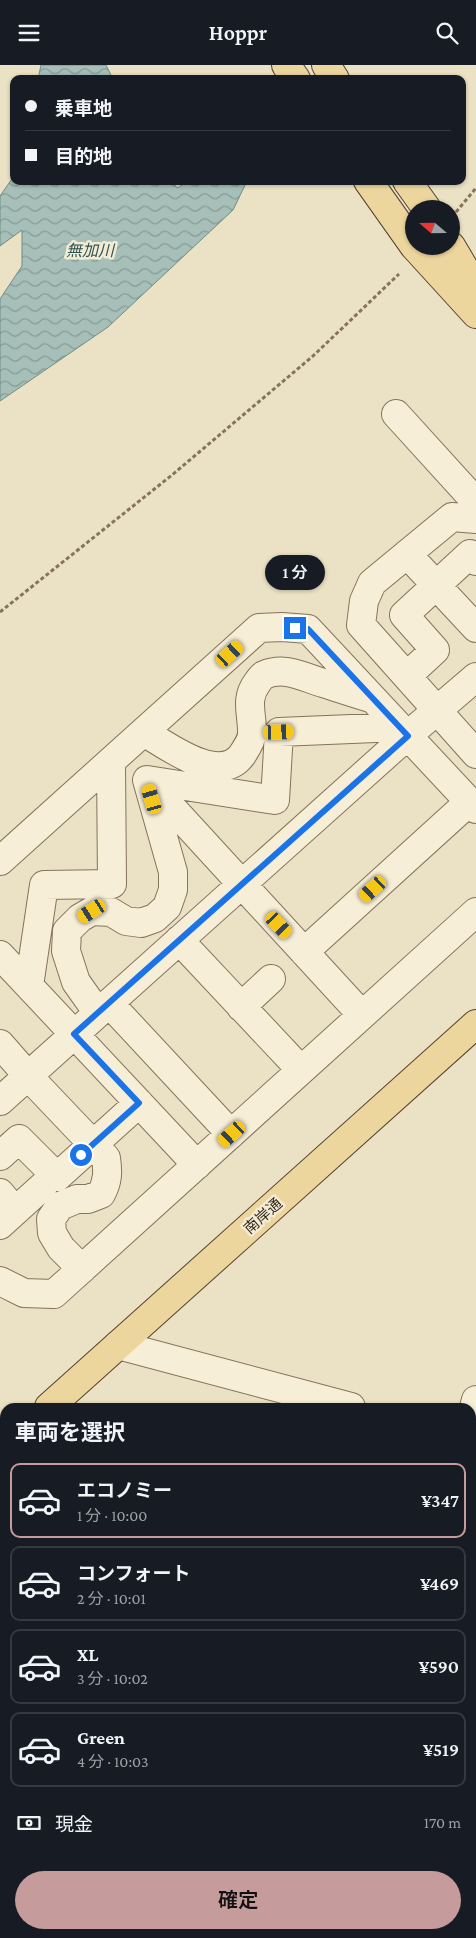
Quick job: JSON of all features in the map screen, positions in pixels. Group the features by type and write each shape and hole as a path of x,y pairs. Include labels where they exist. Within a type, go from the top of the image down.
{"main road":[{"path":"371,185 405,233"},
{"path":"411,185 421,200"},
{"path":"422,255 476,314"},
{"path":"456,255 476,288"},
{"name":"南岸通","path":"53,1403 476,1024"}],"street":[{"path":"396,414 476,502"},
{"path":"476,519 452,517 372,583 364,601 361,625 476,754"},
{"path":"407,554 476,628"},
{"path":"407,676 436,650 404,615 470,554 476,561"},
{"path":"0,861 259,628 308,629 473,805 304,952"},
{"path":"144,732 186,757 211,767 225,766 240,758 246,750 252,732 249,701 252,689 262,676 277,672 297,673 373,699"},
{"path":"0,1101 242,884 404,732 438,711 476,677"},
{"path":"147,780 275,800 279,732 404,732"},
{"path":"116,757 147,780 362,1015"},
{"path":"116,757 112,884 44,885 11,973 74,1034 197,1165"},
{"path":"147,780 173,872 173,890 167,907 155,918 141,923 126,921 111,912 92,911 80,918 67,931 66,951 76,982 232,1134"},
{"path":"0,1281 24,1293 54,1294 476,912"},
{"path":"179,940 301,1071"},
{"path":"242,1007 271,979"},
{"path":"0,1044 106,1157 107,1183 102,1194 88,1199 77,1199 60,1206 51,1219 52,1233 62,1248 82,1269"},
{"path":"0,1156 19,1139 57,1177 139,1103"},
{"path":"5,1209 43,1186"},
{"path":"118,1345 336,1403"}],"path":[{"path":"460,208 476,188"},
{"path":"0,612 172,475 313,356 382,292 411,255"}],"water":[{"path":"41,65 106,65 111,75 39,75"},
{"name":"無加川","path":"10,182 10,185 175,185 177,188 182,185 245,185 233,210 108,327 0,401 0,299 22,266 22,230 0,246 0,196"}],"route":[{"path":"81,1155 139,1103 74,1034 408,736 308,629 295,628"}]}
